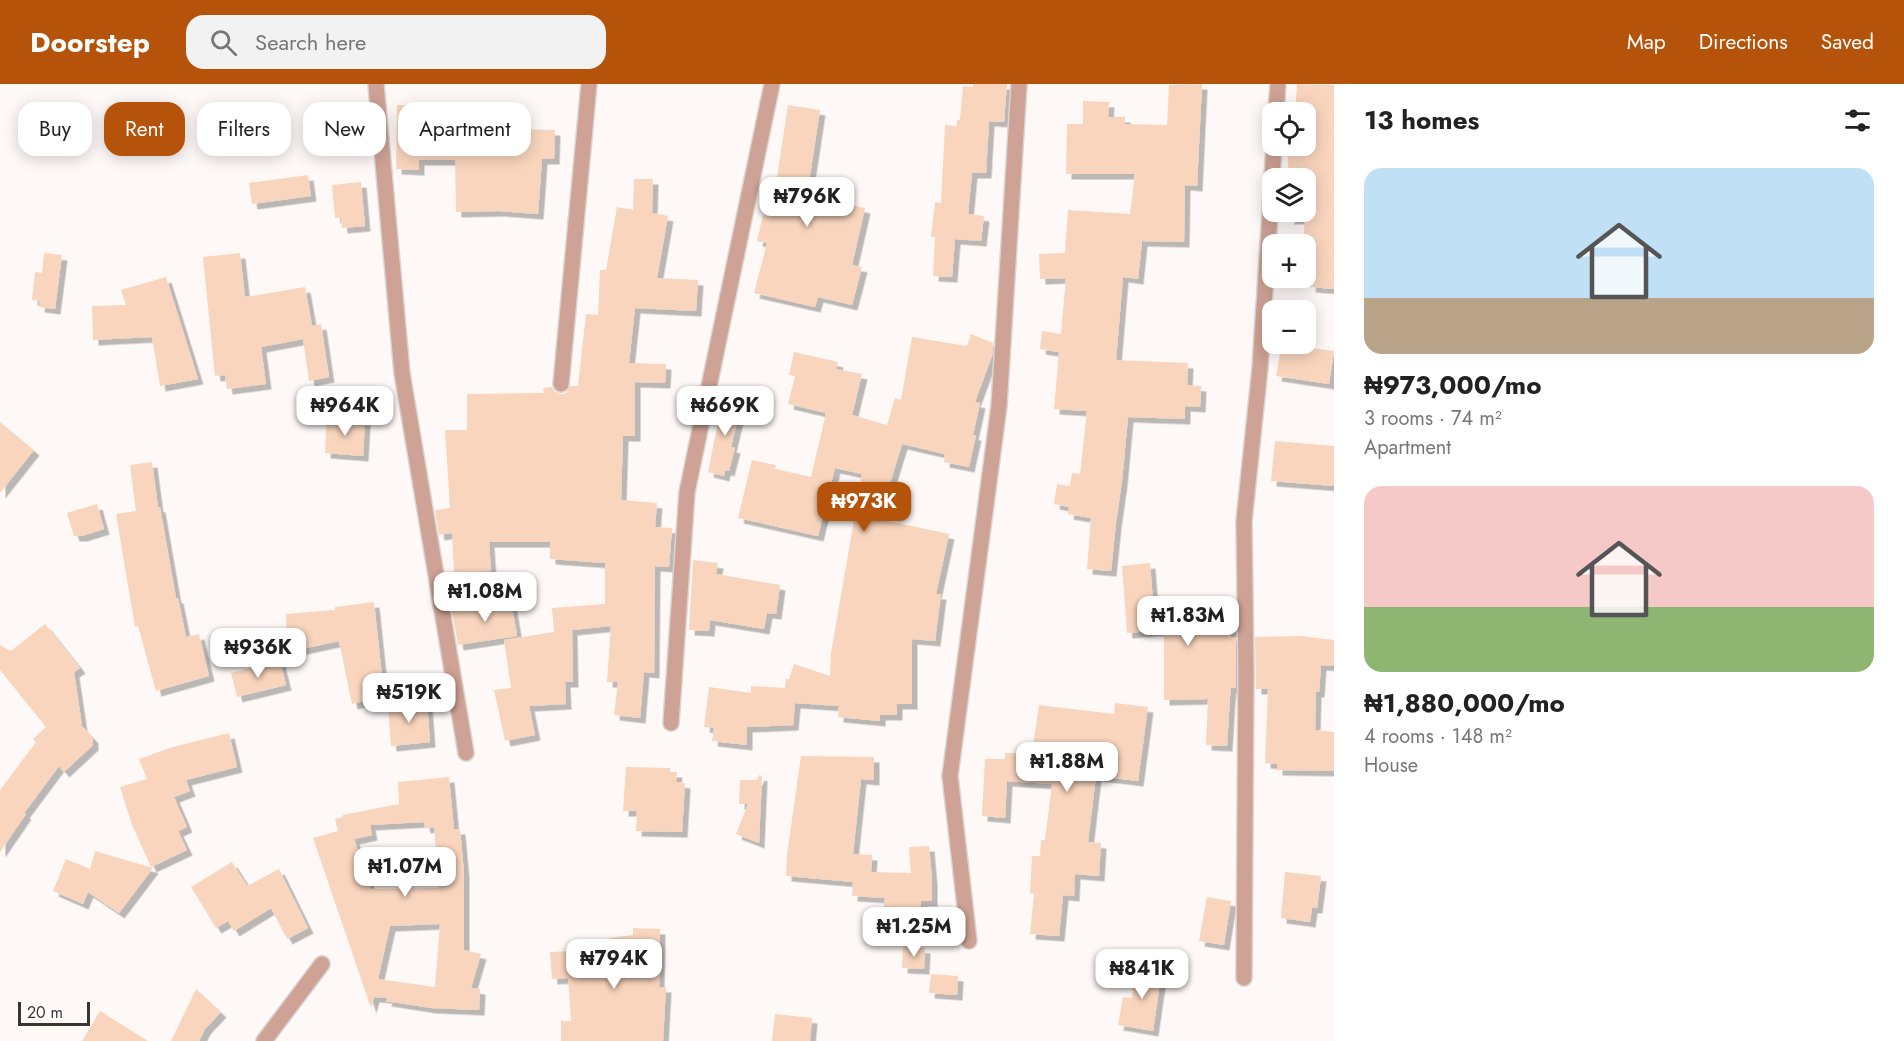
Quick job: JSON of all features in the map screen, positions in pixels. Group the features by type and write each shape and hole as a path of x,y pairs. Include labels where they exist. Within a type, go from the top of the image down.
{"street":[{"path":"376,84 402,373 466,753"},
{"path":"561,384 589,84"},
{"path":"671,723 687,492 772,84"},
{"path":"969,941 950,776 999,406 1019,84"},
{"path":"1277,102 1278,84"},
{"path":"1244,978 1246,670 1244,520 1260,368 1269,222"},
{"path":"264,1041 322,964"}],"building":[{"path":"973,84 1007,84 1004,122 989,121 986,173 972,173 968,214 984,216 981,241 955,239 952,277 933,276 935,237 931,237 935,202 941,203 945,125 957,126 957,120 960,120 963,86 973,87"},
{"path":"1202,84 1197,186 1185,185 1184,242 1142,241 1138,279 1123,277 1116,360 1188,363 1187,385 1201,386 1200,407 1185,406 1185,419 1128,417 1111,571 1087,569 1091,518 1068,514 1069,507 1054,504 1057,484 1070,486 1072,473 1080,474 1087,411 1054,409 1059,352 1040,349 1042,331 1061,334 1066,278 1040,279 1039,254 1065,253 1068,210 1130,214 1135,174 1066,174 1067,124 1083,124 1083,101 1109,102 1108,117 1125,117 1125,124 1167,125 1169,85"},
{"path":"1297,84 1334,85 1334,289 1316,288 1316,234 1304,234 1305,222 1316,222 1316,168 1288,168 1288,156 1316,156 1316,102 1296,102"},
{"path":"397,105 398,156 531,156 531,129 555,130 554,159 542,159 538,214 499,211 456,212 455,160 419,160 419,170 396,169"},
{"path":"788,105 820,110 807,195 865,208 852,265 862,267 852,305 818,297 815,307 754,293 767,243 757,241 763,215 771,217"},
{"path":"308,175 311,196 252,204 249,183"},
{"path":"634,179 653,179 652,213 668,216 657,278 698,280 696,311 635,308 629,363 666,364 665,383 635,382 635,436 623,436 621,500 657,503 655,527 672,528 669,567 655,566 654,673 644,672 640,718 614,715 618,682 607,682 611,626 572,630 573,682 565,682 566,704 529,706 535,735 505,741 494,690 511,688 504,640 554,632 552,608 605,604 605,563 550,559 550,542 489,542 491,571 454,573 452,533 439,535 435,510 450,508 445,430 467,430 467,394 544,393 543,388 552,387 555,392 561,394 566,393 570,386 578,386 586,314 598,315 600,270 606,270 617,207 633,210"},
{"path":"361,182 365,226 342,228 341,217 335,218 332,185"},
{"path":"44,253 62,255 55,309 39,307 40,301 32,300 35,272 42,273"},
{"path":"240,253 245,297 305,287 312,326 321,324 329,377 309,381 303,339 261,347 266,384 227,389 225,375 215,376 203,257"},
{"path":"166,277 198,379 160,386 152,337 93,340 92,306 126,305 121,290"},
{"path":"971,334 993,343 993,353 975,402 980,403 969,467 944,462 945,454 902,444 879,519 949,534 936,594 941,594 935,641 912,639 912,704 897,704 897,715 880,715 880,721 838,717 839,706 795,703 793,725 747,727 747,745 712,741 714,728 704,727 709,687 751,693 751,686 785,688 786,679 789,679 794,664 830,676 831,653 862,474 835,468 818,536 738,518 752,460 776,465 775,469 811,477 826,413 788,404 795,376 789,375 794,352 838,362 836,369 862,374 852,415 887,425 895,398 901,400 912,337 967,346"},
{"path":"1316,349 1334,351 1329,384 1276,376 1280,354 1316,354"},
{"path":"723,397 742,402 731,447 735,448 729,471 725,470 724,476 708,472"},
{"path":"327,418 365,420 363,456 325,453"},
{"path":"0,422 34,450 0,493"},
{"path":"1275,441 1334,446 1334,486 1271,481"},
{"path":"152,462 158,507 160,507 176,598 178,598 186,637 199,634 209,676 156,691 138,626 135,627 116,514 136,511 130,465"},
{"path":"97,504 104,529 82,536 74,536 67,513"},
{"path":"693,560 718,563 716,574 780,585 776,614 767,613 764,629 710,620 709,631 689,630"},
{"path":"1150,563 1153,602 1231,604 1231,637 1236,637 1236,688 1231,688 1227,746 1206,745 1208,699 1164,700 1164,630 1127,633 1122,566"},
{"path":"511,601 517,636 458,645 452,611"},
{"path":"374,602 382,676 390,674 394,693 352,704 339,641 288,652 286,614 335,610 335,607"},
{"path":"45,624 80,668 74,672 82,726 93,738 93,745 64,772 59,766 24,813 26,814 0,852 0,790 36,742 33,739 46,727 0,670 0,645 11,651"},
{"path":"1300,636 1334,640 1334,666 1321,665 1319,692 1316,692 1315,730 1334,732 1334,771 1277,770 1277,764 1265,763 1268,689 1256,689 1255,637"},
{"path":"280,661 286,685 237,697 231,673"},
{"path":"427,702 430,742 391,746 388,706"},
{"path":"1115,703 1148,707 1138,781 1096,776 1088,842 1101,843 1099,876 1075,874 1074,896 1063,895 1059,936 1030,934 1034,894 1030,893 1032,856 1040,856 1041,840 1045,840 1052,784 1007,781 1005,818 982,816 985,759 1005,759 1005,753 1032,753 1039,705 1114,714"},
{"path":"229,733 237,767 186,780 190,791 174,797 187,827 178,831 187,850 151,867 132,825 120,787 147,779 139,759 173,747"},
{"path":"801,756 874,757 874,780 861,779 853,854 872,855 871,872 911,873 909,847 929,846 932,901 921,901 918,931 882,928 885,898 852,896 853,882 786,876"},
{"path":"626,767 670,768 670,772 677,772 676,782 685,783 682,832 636,831 637,811 623,811"},
{"path":"759,775 762,776 759,843 736,834 748,804 739,804 740,780 757,780"},
{"path":"449,777 454,829 460,829 464,873 464,950 481,954 471,988 480,989 479,1010 431,1008 374,997 371,1008 313,838 338,831 335,819 343,815 399,804 398,782","holes":["424,822 425,828 434,827 439,888 371,889 354,839 372,835 370,825","440,924 435,987 378,979 390,926"]},
{"path":"95,851 153,868 119,913 88,892 83,904 53,891 66,859 90,869"},
{"path":"232,862 247,886 279,869 308,928 287,939 271,908 234,931 228,921 216,928 191,887"},
{"path":"1285,872 1321,876 1317,908 1312,908 1310,922 1281,918"},
{"path":"1207,897 1231,901 1224,945 1199,941"},
{"path":"633,928 660,929 659,987 666,987 663,1041 561,1041 561,1021 571,1021 568,978 552,979 550,952 610,949 609,938 633,935"},
{"path":"903,947 925,948 924,969 902,968"},
{"path":"1136,967 1162,969 1153,1031 1118,1025 1123,997 1132,998"},
{"path":"931,974 958,976 957,995 929,993"},
{"path":"196,989 221,1012 205,1029 199,1041 171,1041"},
{"path":"100,1011 148,1041 82,1041"},
{"path":"775,1014 812,1018 810,1041 772,1041"}]}
